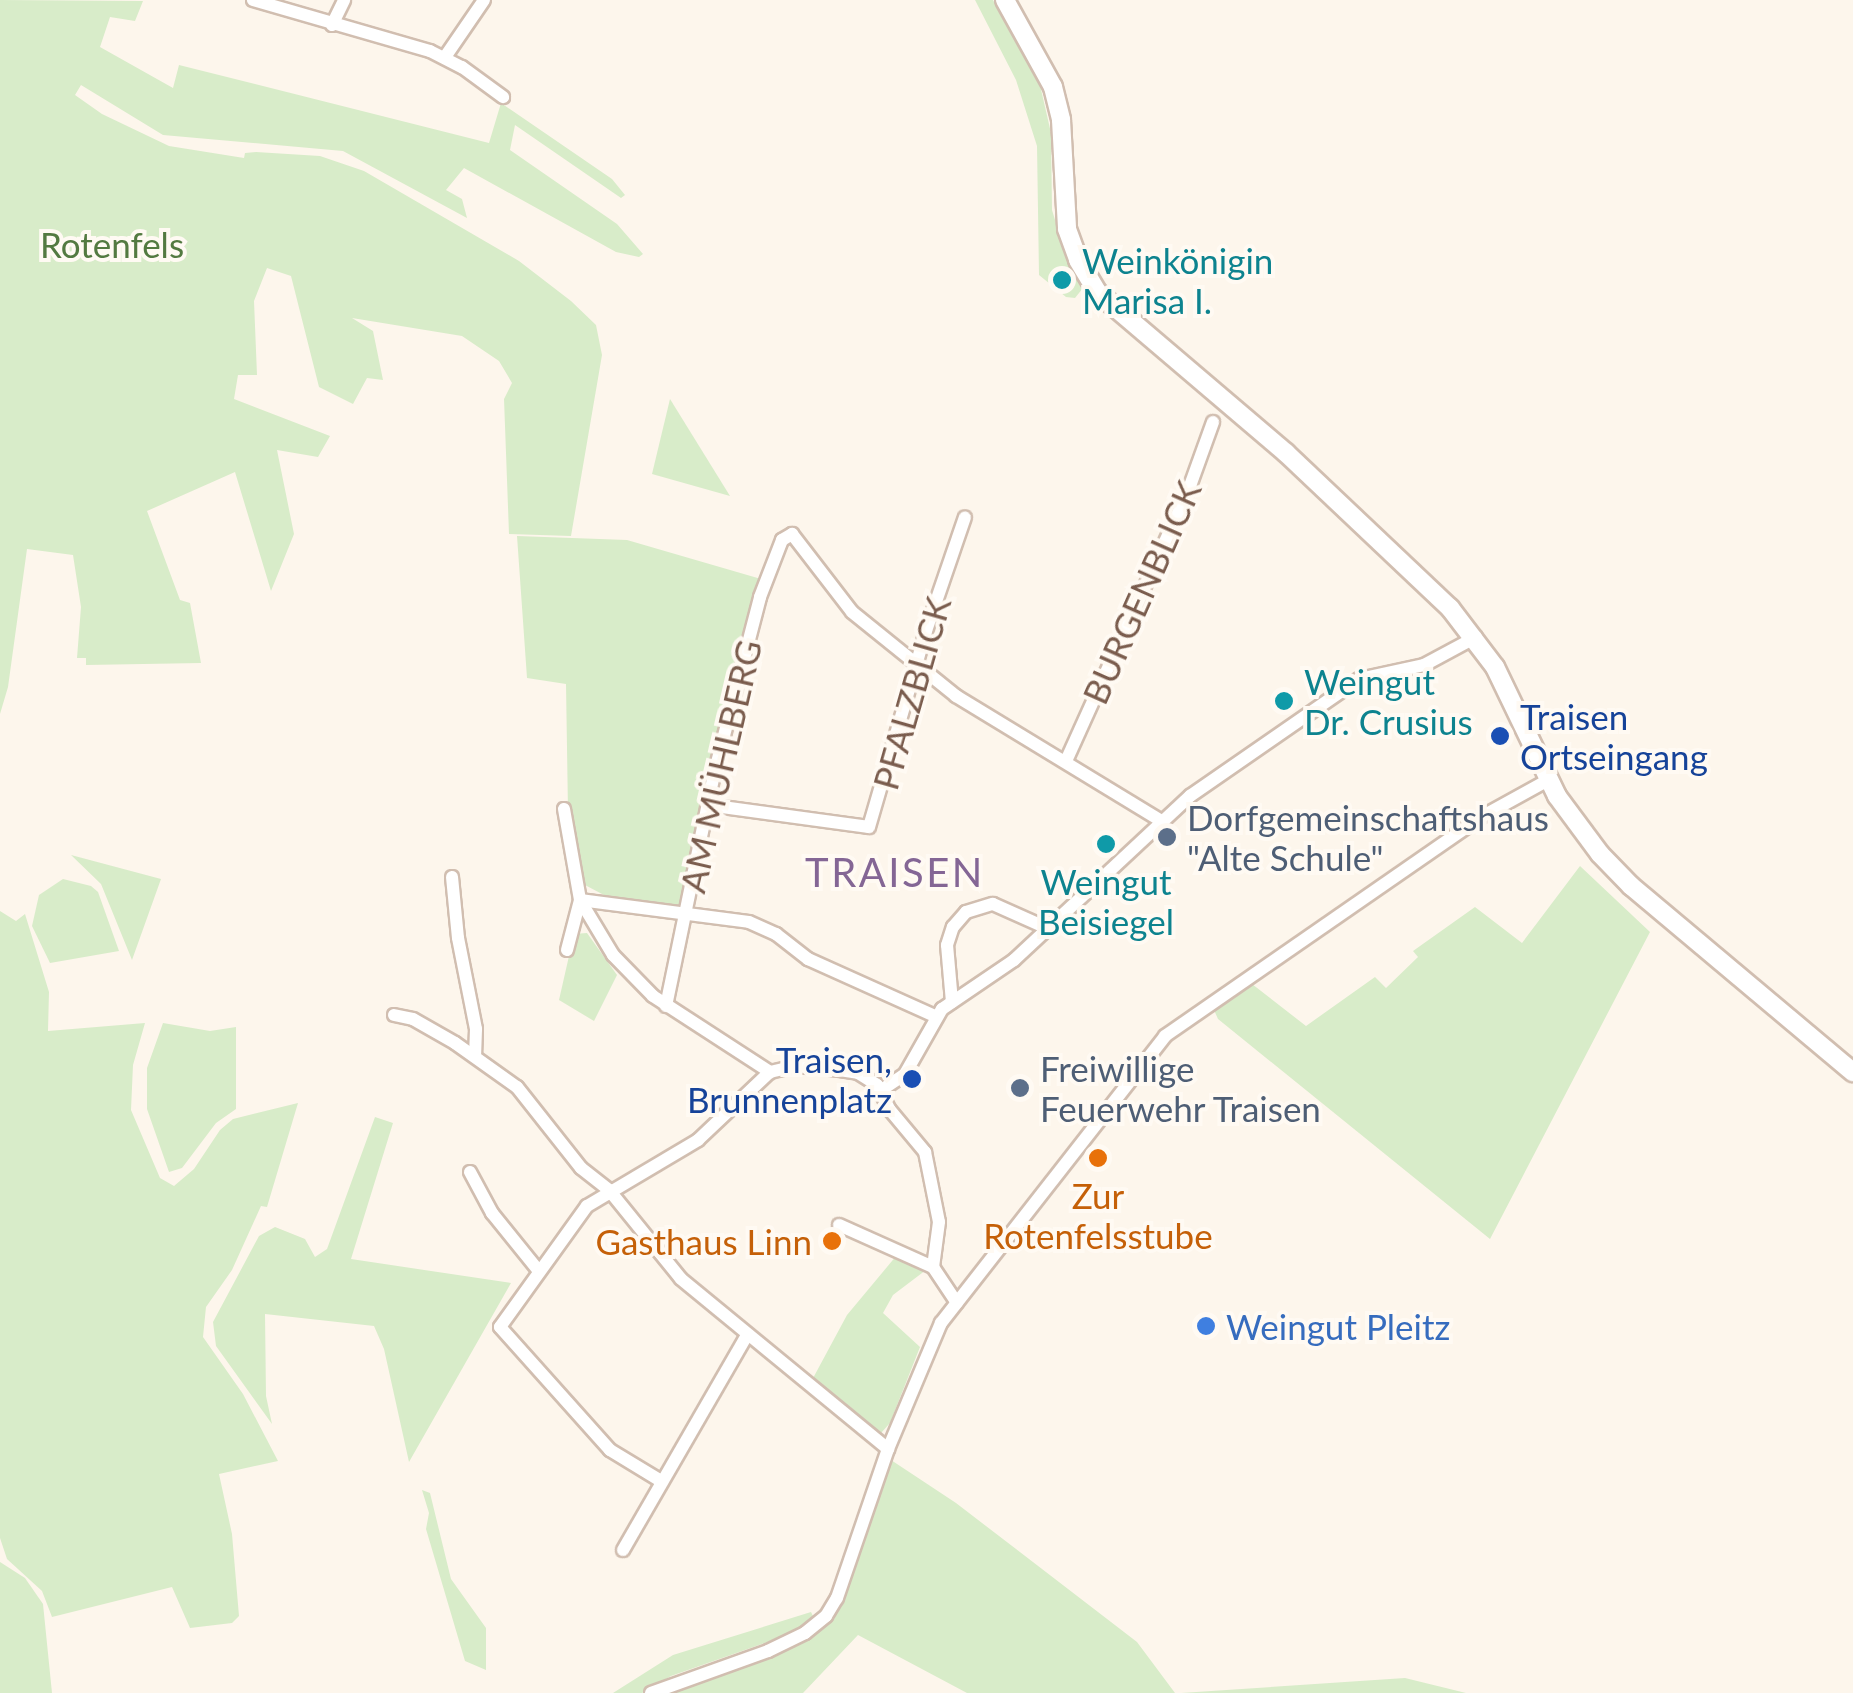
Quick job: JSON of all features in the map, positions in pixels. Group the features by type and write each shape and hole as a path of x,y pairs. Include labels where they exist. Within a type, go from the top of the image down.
{"main road":[{"path":"1005,0 1053,87 1062,130 1066,229 1078,260 1098,292 1135,328 1286,453 1424,581 1476,637 1509,692 1548,780 1572,819 1615,871 1853,1072"}],"street":[{"path":"253,0 444,57 503,97"},
{"path":"332,25 344,0"},
{"path":"444,57 484,0"},
{"name":"BURGENBLICK","path":"1066,761 1190,486 1212,422"},
{"name":"PFALZBLICK","path":"708,805 860,829 869,827 916,664 965,517"},
{"name":"AM MÜHLBERG","path":"666,1006 708,805 765,577 782,540 792,534 838,597 916,664"},
{"path":"880,1091 906,1074 935,1016 996,974 1160,820 1359,679 1424,664 1476,637"},
{"path":"916,664 984,715 1160,820"},
{"path":"651,1693 768,1652 826,1616 838,1598 888,1450 938,1329 1165,1036 1451,837 1548,780"},
{"path":"564,809 580,900 613,955 666,1006 770,1072"},
{"path":"452,877 458,938 476,1029 474,1055"},
{"path":"580,900 748,922 776,934 808,958 935,1016"},
{"path":"567,950 580,900"},
{"path":"952,1002 947,945 953,927 966,912 993,904 1047,928"},
{"path":"394,1016 413,1020 474,1055 516,1088 581,1168 610,1190 681,1279 888,1450"},
{"path":"661,1481 610,1450 500,1327 580,1213 610,1190 698,1140 770,1072 796,1066 849,1071 866,1077 880,1091 928,1160 939,1222 933,1267"},
{"path":"470,1172 492,1213 538,1270"},
{"path":"839,1225 933,1267 957,1303"},
{"path":"623,1550 747,1335"}],"green space":[{"name":"Rotenfels","path":"0,0 143,1 135,21 110,17 100,47 173,88 179,65 489,143 501,103 612,179 625,195 621,198 515,125 510,150 617,224 643,254 639,257 616,252 464,168 446,190 462,199 467,218 343,151 163,135 81,85 75,95 102,114 169,146 244,158 245,153 256,152 320,156 364,171 519,261 571,301 596,325 602,355 571,536 509,534 504,399 512,383 499,361 462,336 352,318 373,331 383,380 367,378 353,404 319,387 291,276 267,268 254,301 257,375 238,375 234,399 330,436 318,457 277,450 294,534 271,591 235,472 147,511 180,600 190,603 201,663 86,665 86,658 77,658 81,607 73,555 27,549 8,687 0,714"},
{"path":"975,0 993,0 1040,85 1051,133 1052,210 1068,263 1083,288 1075,298 1066,297 1039,275 1037,146 1016,80"},
{"path":"670,399 730,496 652,474"},
{"path":"517,536 627,540 761,579 679,905 604,895 583,884 568,812 566,684 527,678"},
{"path":"71,855 161,879 132,960 101,884"},
{"path":"1580,866 1650,932 1490,1239 1218,1019 1214,1010 1252,984 1306,1026 1375,977 1386,988 1418,957 1413,951 1475,907 1522,943"},
{"path":"63,879 91,886 98,892 119,951 50,963 32,926 39,895"},
{"path":"0,911 16,921 25,914 49,992 48,1031 145,1023 133,1065 131,1110 160,1178 174,1186 194,1169 220,1130 233,1119 298,1103 267,1207 261,1206 232,1270 206,1307 203,1337 243,1394 278,1461 219,1474 232,1534 239,1616 232,1623 190,1628 172,1587 52,1617 42,1591 7,1559 0,1538"},
{"path":"587,933 617,975 594,1021 559,1000 574,934"},
{"path":"163,1023 210,1031 236,1027 236,1109 216,1123 182,1168 169,1172 147,1109 147,1068"},
{"path":"375,1117 393,1123 351,1259 511,1283 409,1462 384,1349 374,1326 265,1314 266,1396 272,1424 216,1346 213,1322 259,1236 275,1227 305,1239 315,1257 327,1249"},
{"path":"897,1255 926,1270 893,1295 883,1313 920,1347 890,1423 881,1433 812,1380 847,1315"},
{"path":"891,1460 956,1503 1137,1642 1175,1693 967,1693 858,1635 803,1693 664,1693 804,1642 834,1619"},
{"path":"422,1490 430,1493 451,1579 486,1628 486,1670 465,1661 426,1529 429,1513"},
{"path":"0,1562 25,1578 43,1604 52,1693 0,1693"},
{"path":"811,1612 814,1618 798,1629 765,1643 671,1676 642,1693 613,1693 673,1655"},
{"path":"1405,1678 1466,1693 1181,1693"}],"place":[{"name":"Weinkönigin Marisa I.","path":"1062,280"},
{"name":"Weingut Dr. Crusius","path":"1284,701"},
{"name":"Traisen Ortseingang","path":"1500,736"},
{"name":"Dorfgemeinschaftshaus \"Alte Schule\"","path":"1167,837"},
{"name":"Weingut Beisiegel","path":"1106,844"},
{"name":"Traisen, Brunnenplatz","path":"912,1079"},
{"name":"Freiwillige Feuerwehr Traisen","path":"1020,1088"},
{"name":"Zur Rotenfelsstube","path":"1098,1158"},
{"name":"Gasthaus Linn","path":"832,1241"},
{"name":"Weingut Pleitz","path":"1206,1326"}],"district":[{"name":"TRAISEN","path":"895,872"}]}
